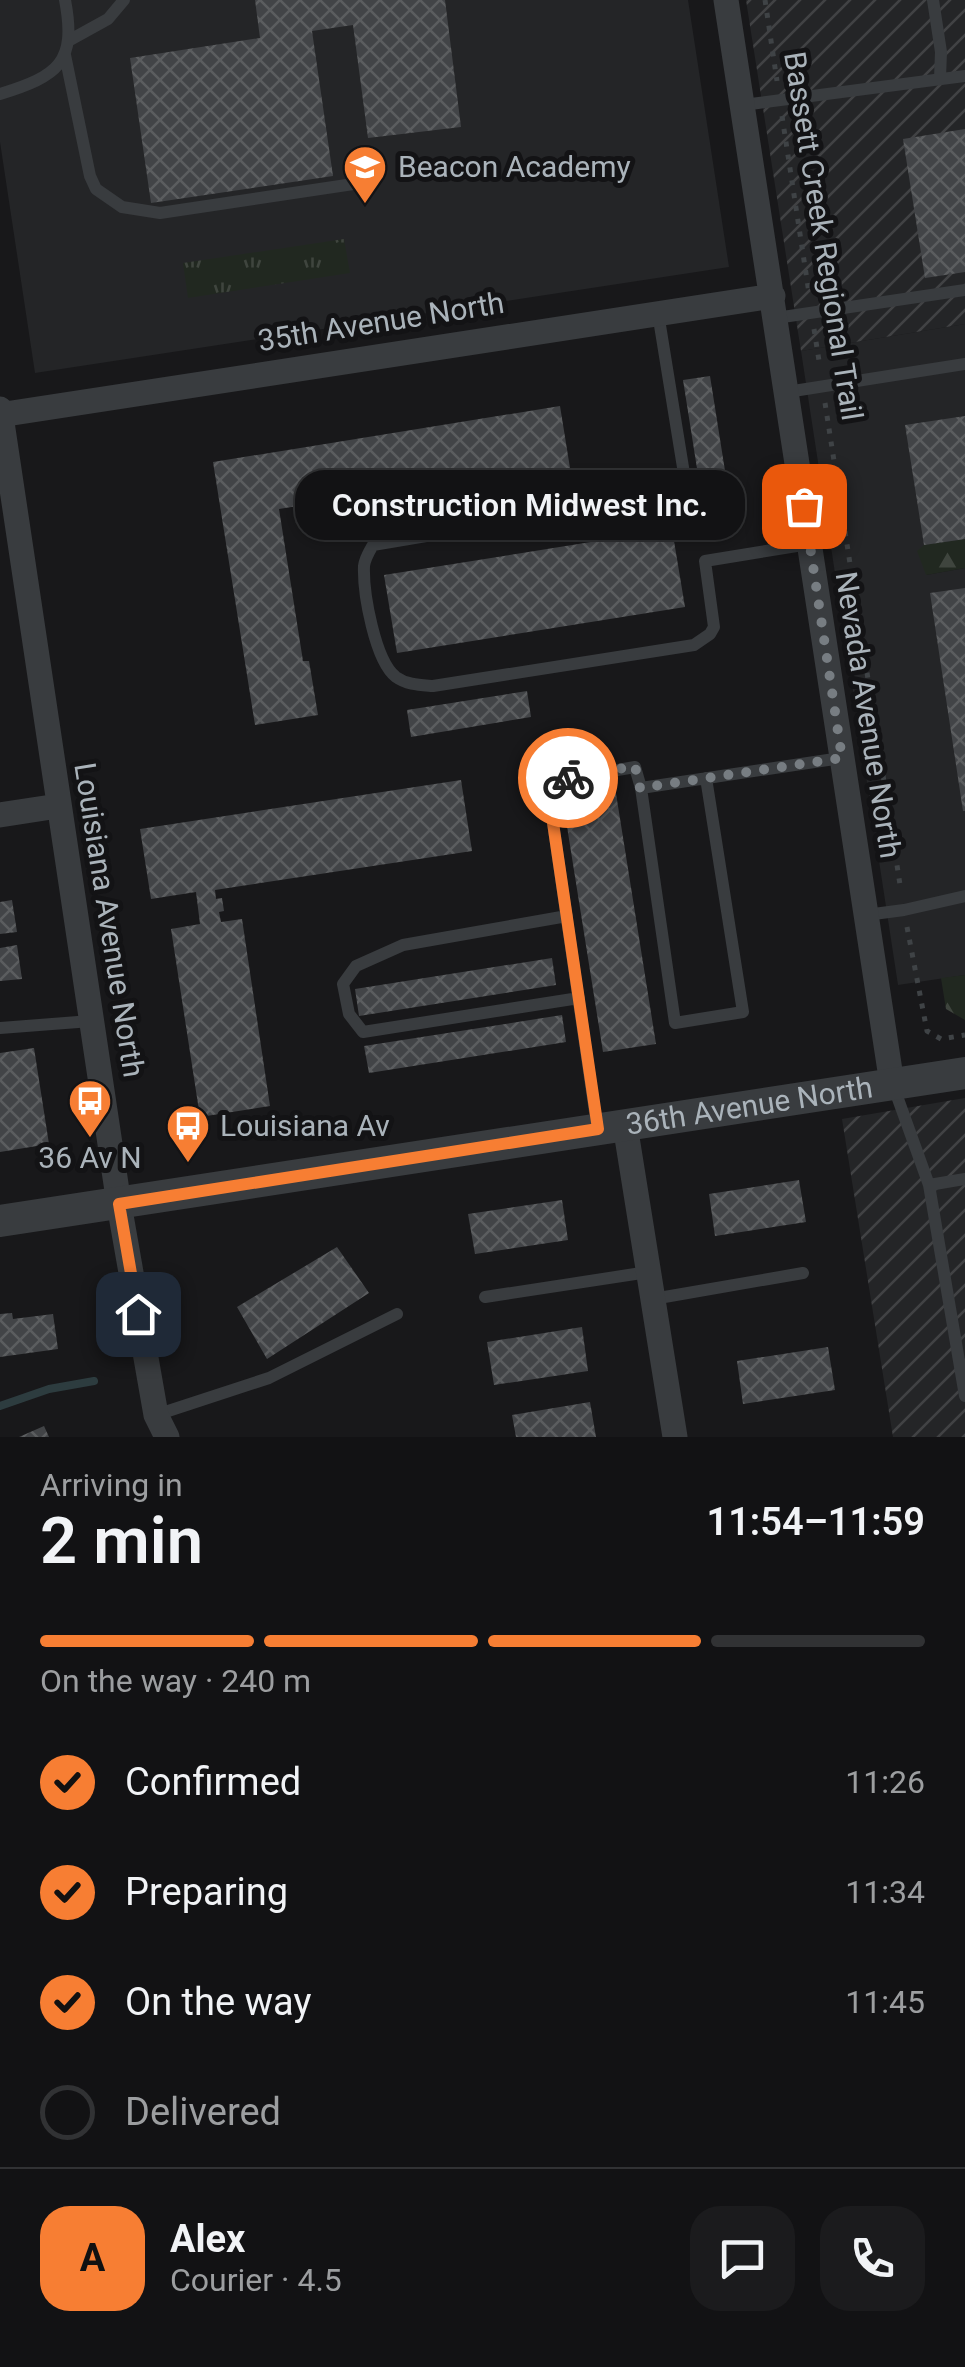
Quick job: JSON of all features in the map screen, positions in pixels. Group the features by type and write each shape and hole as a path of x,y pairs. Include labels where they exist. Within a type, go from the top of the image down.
{"street":[{"name":"Nevada Avenue North","path":"726,0 892,1084"},
{"name":"35th Avenue North","path":"0,413 658,311 774,307"},
{"name":"Louisiana Avenue North","path":"0,413 119,1204 161,1426"},
{"path":"0,815 58,806"},
{"name":"36th Avenue North","path":"0,1220 965,1073"},
{"path":"611,1127 648,1272 675,1437"},
{"path":"140,1437 161,1426"}],"lane":[{"path":"0,94 46,76 65,55 70,40 65,0"},
{"path":"70,40 108,19 124,0"},
{"path":"933,0 941,52 940,78"},
{"path":"65,55 90,176 96,188 122,207 160,213 192,210 360,183"},
{"path":"742,105 965,76"},
{"path":"774,307 812,313 965,290"},
{"path":"658,311 687,492 373,545 364,561 364,577 384,665 410,684 433,686 694,645 714,627 705,561 810,544"},
{"path":"787,392 965,364"},
{"path":"640,788 842,758"},
{"path":"611,1127 579,998 547,782 635,766 675,1024 743,1012 706,778"},
{"path":"866,915 965,896"},
{"path":"567,916 403,945 356,966 342,984 349,1014 363,1032 579,998"},
{"path":"0,1028 91,1020"},
{"path":"892,1084 929,1185 965,1396"},
{"path":"929,1185 965,1179"},
{"path":"485,1298 648,1272"},
{"path":"652,1298 802,1272"},
{"path":"161,1426 270,1378 397,1314"}],"path":[{"name":"Bassett Creek Regional Trail","path":"764,0 922,1019 926,1031 941,1039 965,1035"}],"shaded area":[{"name":"Beacon Academy","path":"0,0 688,0 729,267 35,373 0,142"},
{"path":"746,0 965,0 965,324 801,351"},
{"path":"965,324 965,539 926,575 965,568 965,975 898,985 801,351"},
{"path":"965,1098 965,1437 893,1437 842,1119"}],"green space":[{"path":"344,239 350,273 188,298 183,263"},
{"path":"965,539 965,568 926,575 917,551 924,545"},
{"path":"965,975 965,1020 946,1009 941,978"}],"building":[{"path":"255,0 445,0 461,127 368,138 353,25 312,31 333,176 151,203 130,58 260,38"},
{"path":"965,129 965,272 925,278 903,139"},
{"path":"710,376 729,496 702,500 683,380"},
{"path":"560,406 570,468 517,476 516,471 279,509 303,661 309,661 318,715 255,725 213,462"},
{"path":"965,416 965,539 924,545 905,425"},
{"path":"672,529 685,607 397,653 384,575"},
{"path":"965,588 965,811 963,811 930,593"},
{"path":"527,691 531,717 411,737 407,710"},
{"path":"461,780 472,851 215,890 216,899 222,898 221,922 242,919 270,1106 200,1117 171,929 200,924 196,892 151,899 140,829"},
{"path":"614,781 656,1044 603,1052 561,789"},
{"path":"12,900 17,932 0,934 0,902"},
{"path":"17,945 22,979 0,981 0,948"},
{"path":"552,958 556,985 359,1016 355,989"},
{"path":"562,1015 566,1042 369,1073 364,1046"},
{"path":"34,1048 49,1144 0,1152 0,1053"},
{"path":"799,1180 806,1222 715,1236 709,1194"},
{"path":"562,1200 568,1240 475,1254 468,1214"},
{"path":"337,1247 369,1293 267,1359 237,1307"},
{"path":"12,1313 13,1319 53,1314 58,1349 0,1357 0,1314"},
{"path":"582,1327 588,1371 494,1385 487,1342"},
{"path":"828,1347 835,1390 743,1404 737,1361"},
{"path":"590,1402 596,1437 516,1437 512,1415"},
{"path":"44,1426 49,1437 19,1437"}],"waterway":[{"path":"0,1406 49,1389 94,1381"}],"way so far":[{"path":"568,778 635,766 640,788 842,758 804,506"}],"place":[{"name":"Beacon Academy","path":"365,205"},
{"name":"Construction Midwest Inc.","path":"804,506"},
{"name":"36 Av N","path":"90,1139"},
{"name":"Louisiana Av","path":"188,1164"}],"route":[{"path":"138,1314 119,1204 598,1129 547,782 568,778"}]}
